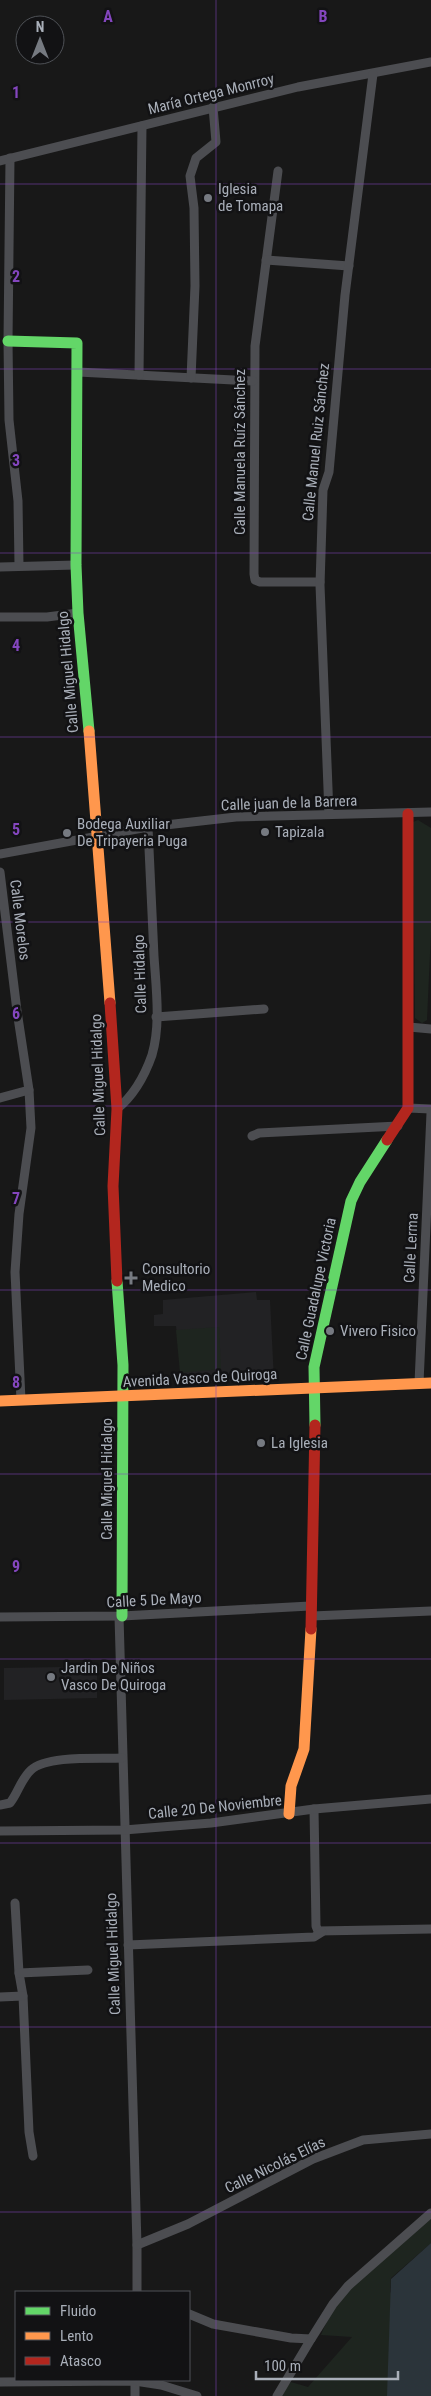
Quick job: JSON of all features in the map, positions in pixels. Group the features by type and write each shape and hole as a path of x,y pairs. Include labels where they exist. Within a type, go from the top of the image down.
{"street":[{"name":"María Ortega Monrroy","path":"0,160 298,87 431,62"},
{"name":"Calle Manuel Ruiz Sánchez","path":"329,814 320,582 324,490 329,472 335,390 349,266 374,74"},
{"path":"191,378 195,286 194,208 190,176 196,158 216,142 213,107"},
{"path":"139,375 142,126"},
{"path":"10,158 9,420 18,501 19,565"},
{"name":"Calle Manuela Ruíz Sánchez","path":"278,172 258,321 254,380 255,580 260,582 320,582"},
{"path":"266,260 349,266"},
{"name":"Calle Miguel Hidalgo","path":"8,341 77,343 76,565 78,613 99,838 118,1109 113,1186 122,1397 120,1616 122,1758 137,2291"},
{"path":"78,372 254,380"},
{"path":"0,567 76,565"},
{"path":"0,617 47,617 78,613"},
{"name":"Calle juan de la Barrera","path":"0,854 99,838 148,827 236,817 431,812"},
{"name":"Calle Guadalupe Victoria","path":"289,1814 291,1786 304,1749 311,1611 314,1367 351,1201 360,1182 408,1108 408,814"},
{"name":"Calle Hidalgo","path":"118,1109 129,1099 148,1066 154,1042 156,1017 148,827"},
{"name":"Calle Morelos","path":"0,872 29,1090 31,1128 19,1214 15,1272 20,1400"},
{"path":"156,1017 264,1008"},
{"path":"409,1028 431,1029"},
{"path":"0,1098 29,1090"},
{"path":"408,1108 431,1109"},
{"name":"Calle Lerma","path":"425,1383 431,1113"},
{"path":"252,1136 259,1132 398,1126"},
{"name":"Avenida Vasco de Quiroga","path":"0,1400 122,1397 425,1383"},
{"name":"Calle 5 De Mayo","path":"0,1618 311,1611 431,1611"},
{"path":"0,1805 10,1803 27,1774 38,1764 64,1760 122,1758"},
{"name":"Calle 20 De Noviembre","path":"0,1832 124,1830 211,1823 289,1814 314,1809 431,1798"},
{"path":"314,1809 320,1932"},
{"path":"14,1903 19,1974 23,1996 29,2132 33,2156"},
{"path":"128,1945 314,1936 320,1932 431,1929"},
{"path":"19,1974 88,1970"},
{"path":"0,1997 23,1996"},
{"name":"Calle Nicolás Elías","path":"137,2245 188,2224 286,2175 313,2159 363,2140 431,2134"},
{"path":"277,2396 333,2304 348,2286 431,2213"},
{"path":"190,2314 213,2324 291,2338 311,2339"},
{"path":"0,2382 68,2381"},
{"path":"135,2381 135,2396"},
{"path":"140,2381 197,2396"}],"shaded area":[{"path":"418,820 431,828 431,932 427,1020 422,1023 415,1018 413,822"},
{"path":"256,1292 257,1300 270,1300 274,1380 182,1383 176,1326 154,1326 154,1315 163,1314 163,1300"},
{"path":"219,1327 221,1369 180,1373 176,1330"},
{"name":"Jardin De Niños Vasco De Quiroga","path":"123,1666 120,1671 97,1673 97,1698 4,1700 4,1668"},
{"path":"431,2219 431,2243 391,2278 390,2291 431,2396 280,2396 291,2382 308,2387 352,2337 321,2335 341,2300 354,2285 384,2257"},
{"path":"431,2243 431,2396 387,2396 391,2279"}],"traffic: fast":[{"path":"8,341 77,343 76,565 78,613 89,731"},
{"path":"315,1425 314,1367 351,1201 360,1182 387,1140"},
{"path":"117,1281 123,1365 122,1616"}],"traffic: slow":[{"path":"89,731 110,1003"},
{"path":"0,1401 431,1383"},
{"path":"289,1814 291,1786 304,1749 311,1629"}],"traffic: jam":[{"path":"387,1140 408,1108 408,814"},
{"path":"110,1003 117,1109 113,1186 117,1281"},
{"path":"311,1629 315,1425"}],"place":[{"name":"Iglesia de Tomapa","path":"208,198"},
{"name":"Tapizala","path":"265,832"},
{"name":"Bodega Auxiliar De Tripayeria Puga","path":"67,833"},
{"name":"Consultorio Medico","path":"131,1278"},
{"name":"Vivero Fisico","path":"330,1331"},
{"name":"La Iglesia","path":"261,1443"},
{"name":"Jardin De Niños Vasco De Quiroga","path":"51,1677"}]}
